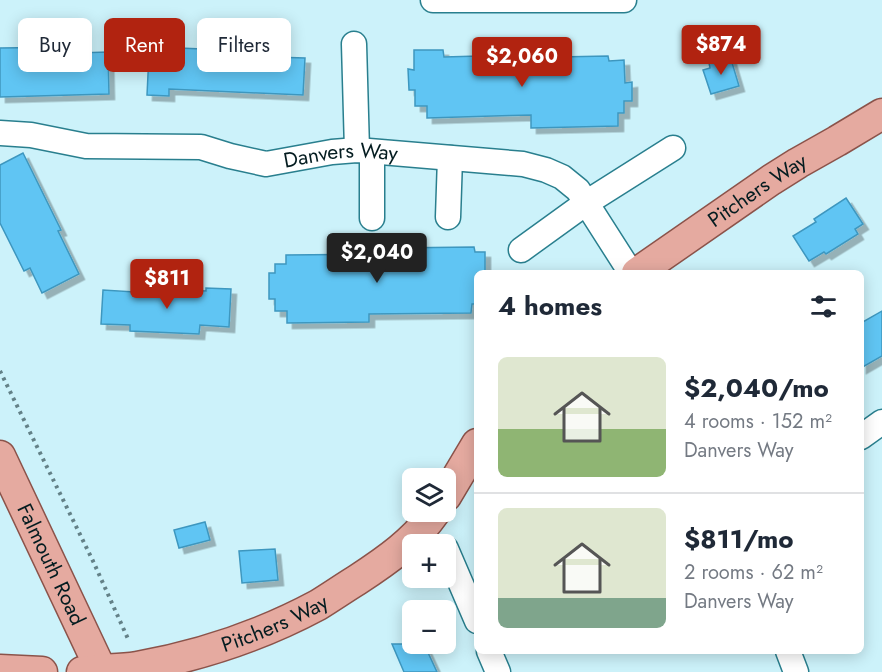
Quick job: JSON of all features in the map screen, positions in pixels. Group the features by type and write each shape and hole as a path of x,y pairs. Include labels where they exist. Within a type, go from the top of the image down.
{"main road":[{"name":"Pitchers Way","path":"641,270 771,180 882,114"},
{"name":"Pitchers Way","path":"456,484 474,450"},
{"name":"Falmouth Road","path":"0,456 95,671"},
{"name":"Pitchers Way","path":"95,671 138,667 183,656 221,646 280,623 320,604 389,559 431,522"},
{"path":"0,670 42,672"}],"street":[{"path":"433,0 624,0"},
{"path":"354,45 372,218"},
{"name":"Danvers Way","path":"0,133 31,135 86,146 201,147 266,164 332,152 364,151 523,164 562,177 578,190 629,270"},
{"path":"521,250 586,203 673,148"},
{"path":"448,217 450,158"},
{"path":"864,434 882,422"},
{"path":"456,572 474,614"},
{"path":"490,654 498,672"},
{"path":"789,654 796,672"}],"path":[{"path":"0,371 129,639"}],"building":[{"path":"0,48 18,48 18,72 92,72 92,52 104,52 104,72 108,72 109,94 0,97"},
{"path":"185,48 197,49 197,72 291,72 291,58 305,58 303,95 169,89 169,96 147,95 148,72 185,72"},
{"path":"414,50 443,50 444,57 479,56 480,52 507,51 507,58 608,56 609,61 624,60 625,83 632,82 632,101 624,101 624,113 618,113 618,126 531,128 531,115 427,118 427,106 415,106 415,90 409,90 408,69 414,70"},
{"path":"730,56 739,86 711,94 703,70 710,68 709,63"},
{"path":"23,153 61,230 58,231 79,274 42,293 30,268 24,271 0,223 0,165"},
{"path":"846,198 863,224 855,229 858,234 826,254 824,252 809,261 793,236 816,222 814,219"},
{"path":"474,247 475,252 485,252 485,270 474,270 474,304 472,304 471,313 369,314 369,322 287,323 287,311 275,311 275,299 269,299 269,273 275,273 275,264 286,264 286,255 391,254 391,248"},
{"path":"151,288 206,291 206,288 231,289 229,327 200,325 199,334 130,331 130,325 101,324 103,290 151,293"},
{"path":"882,311 882,356 864,366 864,321"},
{"path":"205,522 210,540 179,548 174,530"},
{"path":"275,549 278,580 242,583 239,551"},
{"path":"392,644 402,644 402,654 429,654 437,672 404,672"}]}
